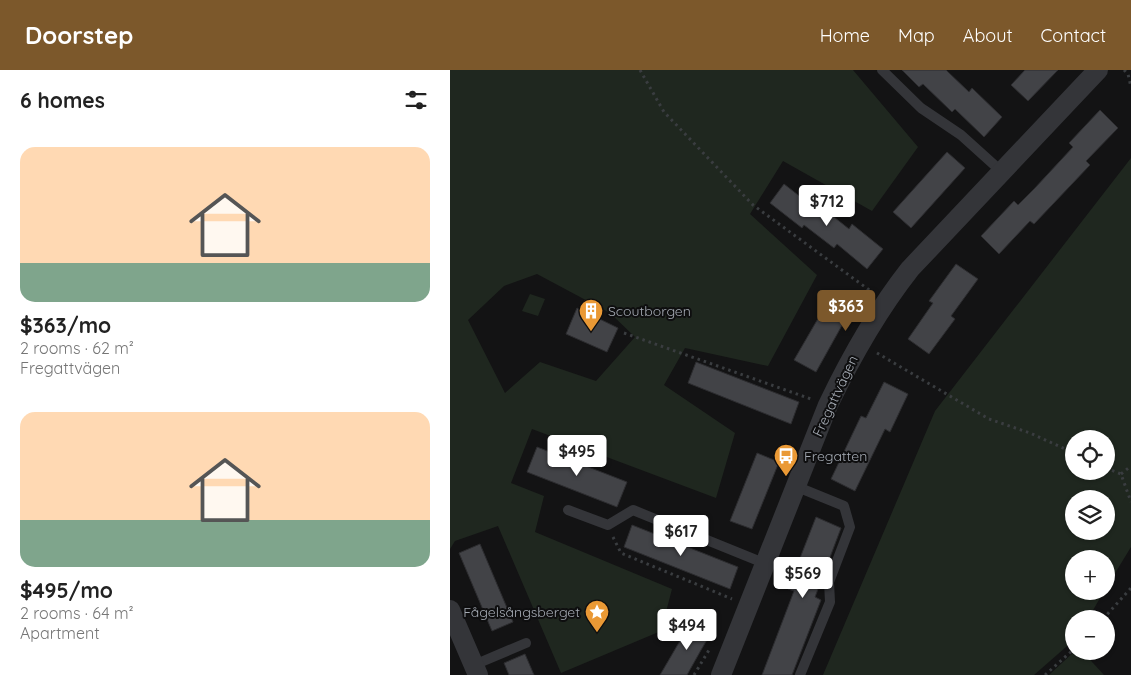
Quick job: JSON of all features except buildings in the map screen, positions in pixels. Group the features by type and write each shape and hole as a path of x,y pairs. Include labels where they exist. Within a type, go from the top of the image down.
{"street":[{"name":"Fregattvägen","path":"721,675 828,405 860,343 885,301 910,269 1098,70"},
{"path":"450,610 476,670"}],"lane":[{"path":"882,70 921,108 961,135 1002,172"},
{"path":"795,486 844,506 850,527 829,582 830,602 800,675"},
{"path":"568,510 608,525 633,510 766,564"},
{"path":"476,670 526,643"}],"path":[{"path":"640,70 664,112 752,205 885,301"},
{"path":"1124,70 1128,74 1131,87"},
{"path":"624,333 828,405"},
{"path":"860,343 990,420 1030,433 1065,449"},
{"path":"1121,474 1131,466"},
{"path":"1115,472 1121,474 1131,502"},
{"path":"608,525 621,553 749,606"},
{"path":"1112,610 1131,588"},
{"path":"694,675 710,648"},
{"path":"1045,675 1065,657"}],"shaded area":[{"path":"450,70 853,70 918,147 872,211 783,161 750,214 817,275 768,366 685,348 664,385 735,433 716,498 532,429 511,483 544,496 535,532 672,589 661,631 561,673 498,526 455,541 450,549","holes":["537,274 610,313 635,337 596,381 540,362 505,393 468,320 504,286"]},
{"path":"1131,158 1131,547 1115,573 1115,550 1065,550 1065,600 1099,600 1093,610 1065,610 1065,648 1034,675 823,675 935,411"},
{"path":"530,294 545,299 538,316 522,311"},
{"path":"1065,660 1090,660 1104,675 1049,675"}],"place":[{"name":"Scoutborgen","path":"591,332"},
{"name":"Fregatten","path":"786,477"},
{"name":"Fågelsångsberget","path":"597,633"}]}
